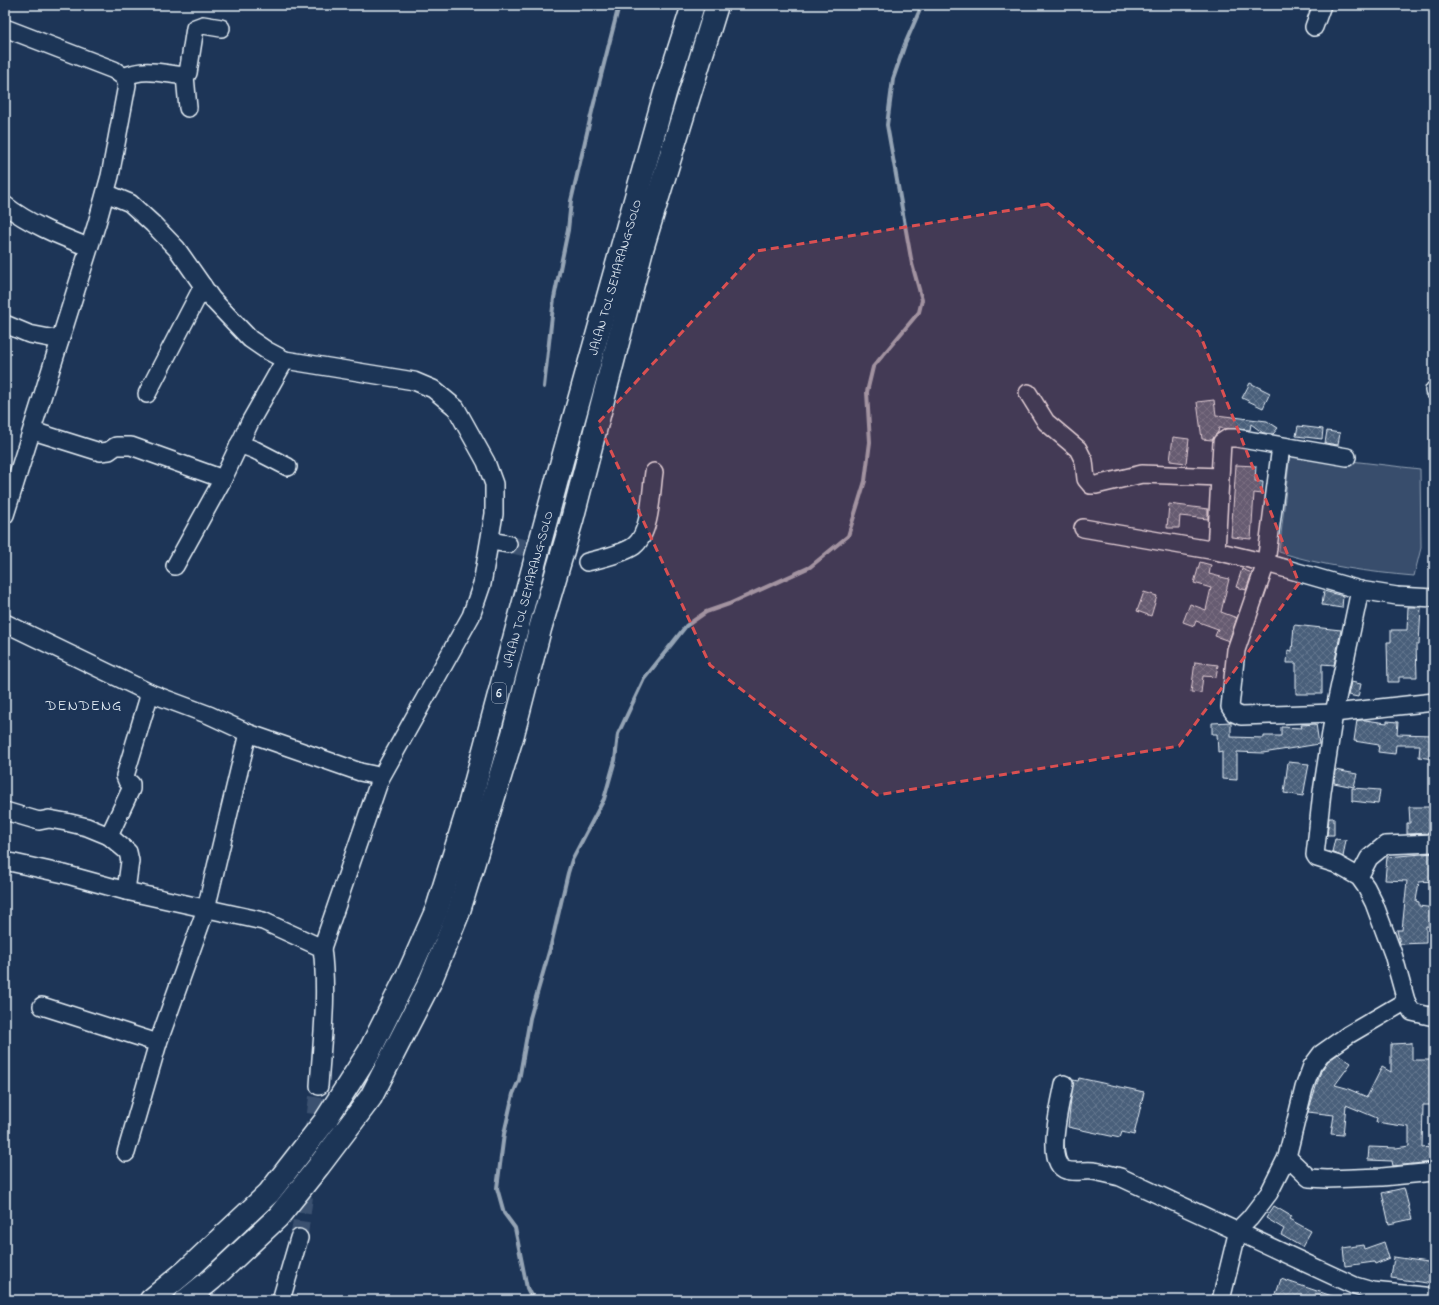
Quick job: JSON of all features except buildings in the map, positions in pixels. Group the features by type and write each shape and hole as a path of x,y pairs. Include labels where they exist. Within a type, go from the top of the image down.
{"highway":[{"name":"JALAN TOL SEMARANG–SOLO","path":"151,1300 186,1271 269,1193 325,1121 369,1052 410,970 437,909 469,806 560,469 659,116 693,5"},
{"name":"JALAN TOL SEMARANG–SOLO","path":"186,1300 212,1279 278,1217 318,1167 371,1097 433,975 458,914 513,734 540,629 572,520 642,249 717,5"}],"street":[{"path":"1314,27 1322,5"},
{"path":"188,108 185,76 188,73 195,28 203,25 221,28"},
{"path":"5,28 114,70 124,77 127,85 127,92 106,193 88,247 33,432 5,515"},
{"path":"124,77 134,72 147,71 185,76"},
{"path":"106,193 130,203 153,224 177,249 212,299 250,339 266,350 285,360 414,381 433,389 456,408 486,462 494,484 494,514 491,541 482,584 471,616 380,779 322,948 324,968 324,1015 319,1086"},
{"path":"5,205 17,214 62,237 88,247"},
{"path":"147,394 203,286"},
{"path":"5,324 29,334 60,340"},
{"path":"175,566 223,479 239,444 285,360"},
{"path":"1028,393 1046,422 1078,449 1084,461 1086,479 1091,485 1142,474 1220,477"},
{"path":"33,432 100,452 108,451 116,446 131,446 223,479"},
{"path":"1216,551 1222,442 1228,438 1347,457"},
{"path":"239,444 255,450 288,467"},
{"path":"1281,446 1266,563 1236,650 1230,707 1234,713 1241,716 1334,713 1434,702"},
{"path":"587,562 634,547 641,539 646,530 654,472"},
{"path":"1083,528 1216,551 1266,563 1360,590 1398,596 1434,598"},
{"path":"491,541 508,544"},
{"path":"1360,590 1334,713 1322,792 1315,856 1336,864 1359,877 1374,903 1393,954 1406,1001 1412,1012 1434,1017"},
{"path":"5,622 150,694 209,716 248,733 360,772 374,775 380,779"},
{"path":"109,836 131,789 131,784 127,781 125,776 150,694"},
{"path":"126,1153 158,1043 206,909 248,733"},
{"path":"5,811 39,821 49,819 87,827 109,836 128,852 130,861 126,891"},
{"path":"1359,877 1369,858 1385,845 1434,843"},
{"path":"5,861 64,874 126,891 263,921 322,948"},
{"path":"1221,1300 1238,1230 1250,1218 1269,1193 1287,1157 1304,1088 1312,1066 1321,1054 1348,1035 1406,1001"},
{"path":"42,1006 158,1043"},
{"path":"1064,1084 1054,1141 1056,1162 1062,1169 1067,1171 1092,1171 1120,1177 1238,1230 1288,1256 1355,1286 1372,1291 1434,1297"},
{"path":"1287,1157 1309,1178 1351,1178 1434,1172"},
{"path":"281,1300 299,1238"}],"highlighted area":[{"path":"1048,204 1199,332 1299,583 1179,746 877,795 710,665 598,423 757,251"}],"shaded area":[{"path":"1290,454 1420,469 1421,548 1414,576 1345,568 1279,552"}],"waterway":[{"path":"544,387 554,298 568,230 571,201 619,5"},
{"path":"533,1300 527,1288 515,1228 504,1213 497,1188 504,1134 513,1094 519,1080 530,1018 551,945 568,873 572,860 604,799 615,760 618,734 644,679 686,626 706,612 729,604 810,567 848,536 865,481 870,442 867,392 873,367 919,312 922,300 912,264 887,125 893,79 905,44 922,5"}],"tunnel":[{"path":"508,544 587,562"},
{"path":"299,1238 319,1086"}],"district":[{"name":"DENDENG","path":"84,705"}]}
